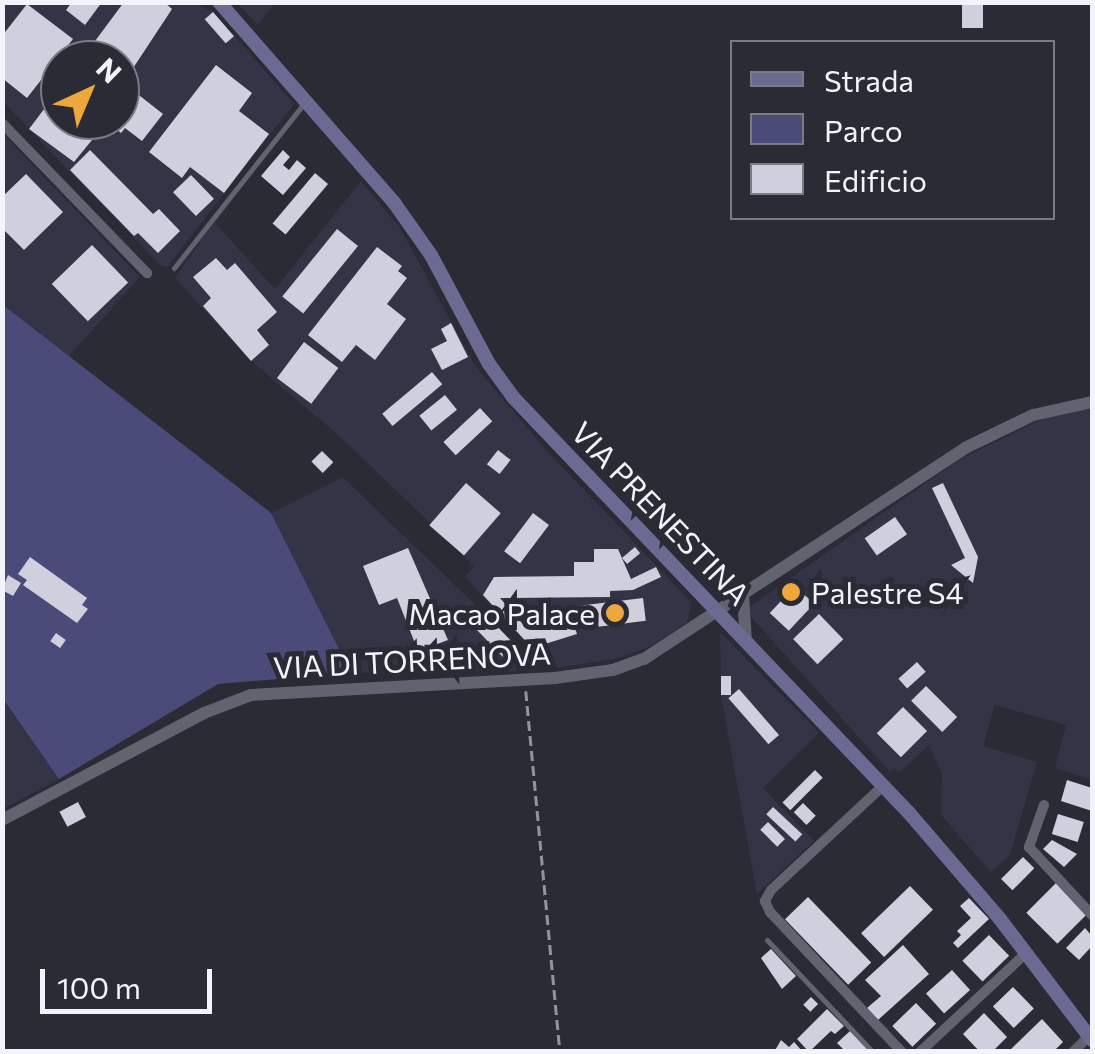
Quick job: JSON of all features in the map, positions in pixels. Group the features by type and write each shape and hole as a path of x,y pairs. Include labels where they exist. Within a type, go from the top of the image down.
{"main road":[{"name":"VIA PRENESTINA","path":"219,2 412,227 506,388 884,786 1026,953 1091,1038"}],"street":[{"path":"2,123 147,273"},
{"name":"VIA DI TORRENOVA","path":"2,820 204,713 256,693 525,680 579,676 624,667 661,651 975,442 1033,415 1092,402"},
{"path":"743,595 746,642"},
{"path":"884,786 771,890 765,900 770,912 902,1052"},
{"path":"1044,805 1030,838 1030,850 1092,915"},
{"path":"920,1052 1026,953"},
{"path":"1072,1052 1091,1038"}],"lane":[{"path":"174,268 307,100"},
{"path":"766,940 873,1052"},
{"path":"852,1029 867,1014"}],"path":[{"path":"525,680 560,1052"}],"shaded area":[{"path":"192,2 213,12 294,104 167,267 160,265 3,102 3,3"},
{"path":"237,3 275,3 258,25"},
{"path":"2,133 140,277 69,356 3,304"},
{"path":"361,181 400,228 476,367 546,450 691,602 687,623 656,644 619,658 551,669 465,577 474,567 465,556 337,434 251,361 175,278 214,222 275,289"},
{"path":"1092,409 1092,780 1055,768 1066,725 995,705 983,746 1037,762 1010,855 991,872 941,815 942,774 929,745 899,773 894,768 890,772 745,610 960,459 1057,412"},
{"path":"343,477 539,671 351,673 271,513"},
{"path":"720,632 819,733 763,788 814,841 757,894 721,695"},
{"path":"2,699 59,779 3,809 2,809"}],"green space":[{"path":"2,304 271,513 351,673 218,684 59,779 3,699"}],"building":[{"path":"72,2 102,2 85,25 66,10"},
{"path":"124,2 164,2 172,9 140,58 140,40 96,40"},
{"path":"962,2 983,2 983,28 962,28"},
{"path":"27,4 73,39 40,40 40,81 27,98 2,78 2,36"},
{"path":"213,12 234,36 226,43 205,19"},
{"path":"216,65 252,93 239,111 269,134 224,193 190,167 182,178 149,152"},
{"path":"140,96 163,114 140,139"},
{"path":"40,114 40,137 29,129"},
{"path":"44,140 92,140 74,162"},
{"path":"90,150 153,214 159,209 180,231 158,253 138,233 134,236 70,170"},
{"path":"283,150 290,157 283,165 289,170 297,160 306,168 283,195 261,176"},
{"path":"315,173 328,184 286,234 273,224"},
{"path":"26,174 63,212 24,250 2,228 2,197"},
{"path":"191,175 214,199 196,216 173,192"},
{"path":"337,229 358,246 303,314 282,297"},
{"path":"92,245 128,282 88,321 52,284"},
{"path":"377,247 402,266 398,271 407,278 387,304 406,319 375,360 356,345 342,362 308,335"},
{"path":"216,258 227,270 235,263 277,312 257,330 269,345 251,361 203,306 211,298 193,277"},
{"path":"451,323 468,357 442,370 431,349 447,341 441,329"},
{"path":"304,342 338,368 311,404 277,378"},
{"path":"432,372 442,384 392,426 382,414"},
{"path":"445,395 457,410 431,431 419,416"},
{"path":"480,408 492,421 456,455 443,442"},
{"path":"498,450 511,460 500,474 487,464"},
{"path":"322,451 333,462 323,473 311,462"},
{"path":"466,483 501,513 464,555 429,525"},
{"path":"943,483 978,557 973,583 951,565 965,558 932,488"},
{"path":"533,513 549,525 520,563 504,551"},
{"path":"895,517 907,534 877,555 865,538"},
{"path":"635,547 640,553 627,564 622,558"},
{"path":"408,548 448,640 418,651 397,598 379,605 363,566"},
{"path":"594,549 618,549 631,579 656,567 661,577 633,590 610,591 610,597 500,598 527,629 569,613 577,634 532,648 483,595 494,577 574,576 574,562 594,562"},
{"path":"30,557 87,598 82,605 88,609 77,623 23,585 27,580 18,574"},
{"path":"8,575 21,583 13,596 2,590"},
{"path":"795,586 814,604 789,631 770,613"},
{"name":"Macao Palace","path":"643,598 646,621 586,628 583,605"},
{"path":"819,614 843,639 817,664 793,639"},
{"path":"489,618 524,654 512,666 477,630"},
{"path":"56,633 66,640 60,648 50,641"},
{"path":"917,662 926,672 907,688 898,679"},
{"path":"721,676 731,676 731,695 721,695"},
{"path":"926,686 957,717 942,732 911,701"},
{"path":"739,689 779,735 768,744 728,698"},
{"path":"903,707 927,731 901,757 877,733"},
{"path":"815,770 823,778 790,810 782,803"},
{"path":"1067,780 1092,788 1092,811 1061,801"},
{"path":"78,802 86,817 67,827 59,812"},
{"path":"803,803 816,816 807,825 794,812"},
{"path":"773,807 802,834 795,842 766,814"},
{"path":"1058,814 1084,822 1078,842 1052,834"},
{"path":"768,822 785,839 777,847 760,830"},
{"path":"1052,840 1077,854 1064,867 1043,849"},
{"path":"1023,857 1034,868 1012,890 1001,879"},
{"path":"1056,883 1087,914 1057,944 1026,913"},
{"path":"910,886 933,910 884,957 861,933"},
{"path":"808,897 871,962 848,985 785,919"},
{"path":"969,898 989,919 958,948 953,943 961,935 957,931 971,918 960,906"},
{"path":"1085,928 1092,936 1092,946 1079,960 1066,948"},
{"path":"989,935 1009,956 983,982 962,961"},
{"path":"903,945 929,974 878,1020 867,1008 881,996 865,980"},
{"path":"771,949 796,976 782,989 761,958"},
{"path":"952,970 970,990 944,1013 926,993"},
{"path":"1013,987 1034,1009 1014,1028 993,1006"},
{"path":"811,997 818,1004 810,1012 803,1005"},
{"path":"916,1003 936,1024 912,1047 892,1026"},
{"path":"827,1009 844,1026 835,1034 831,1031 809,1052 797,1039"},
{"path":"984,1013 1007,1037 992,1052 980,1052 963,1034"},
{"path":"1042,1019 1063,1042 1053,1052 1008,1052"},
{"path":"850,1031 868,1048 865,1052 846,1052 837,1043"},
{"path":"781,1040 789,1047 794,1042 803,1052 774,1052"}],"place":[{"name":"Palestre S4","path":"791,592"},
{"name":"Macao Palace","path":"615,613"}]}
